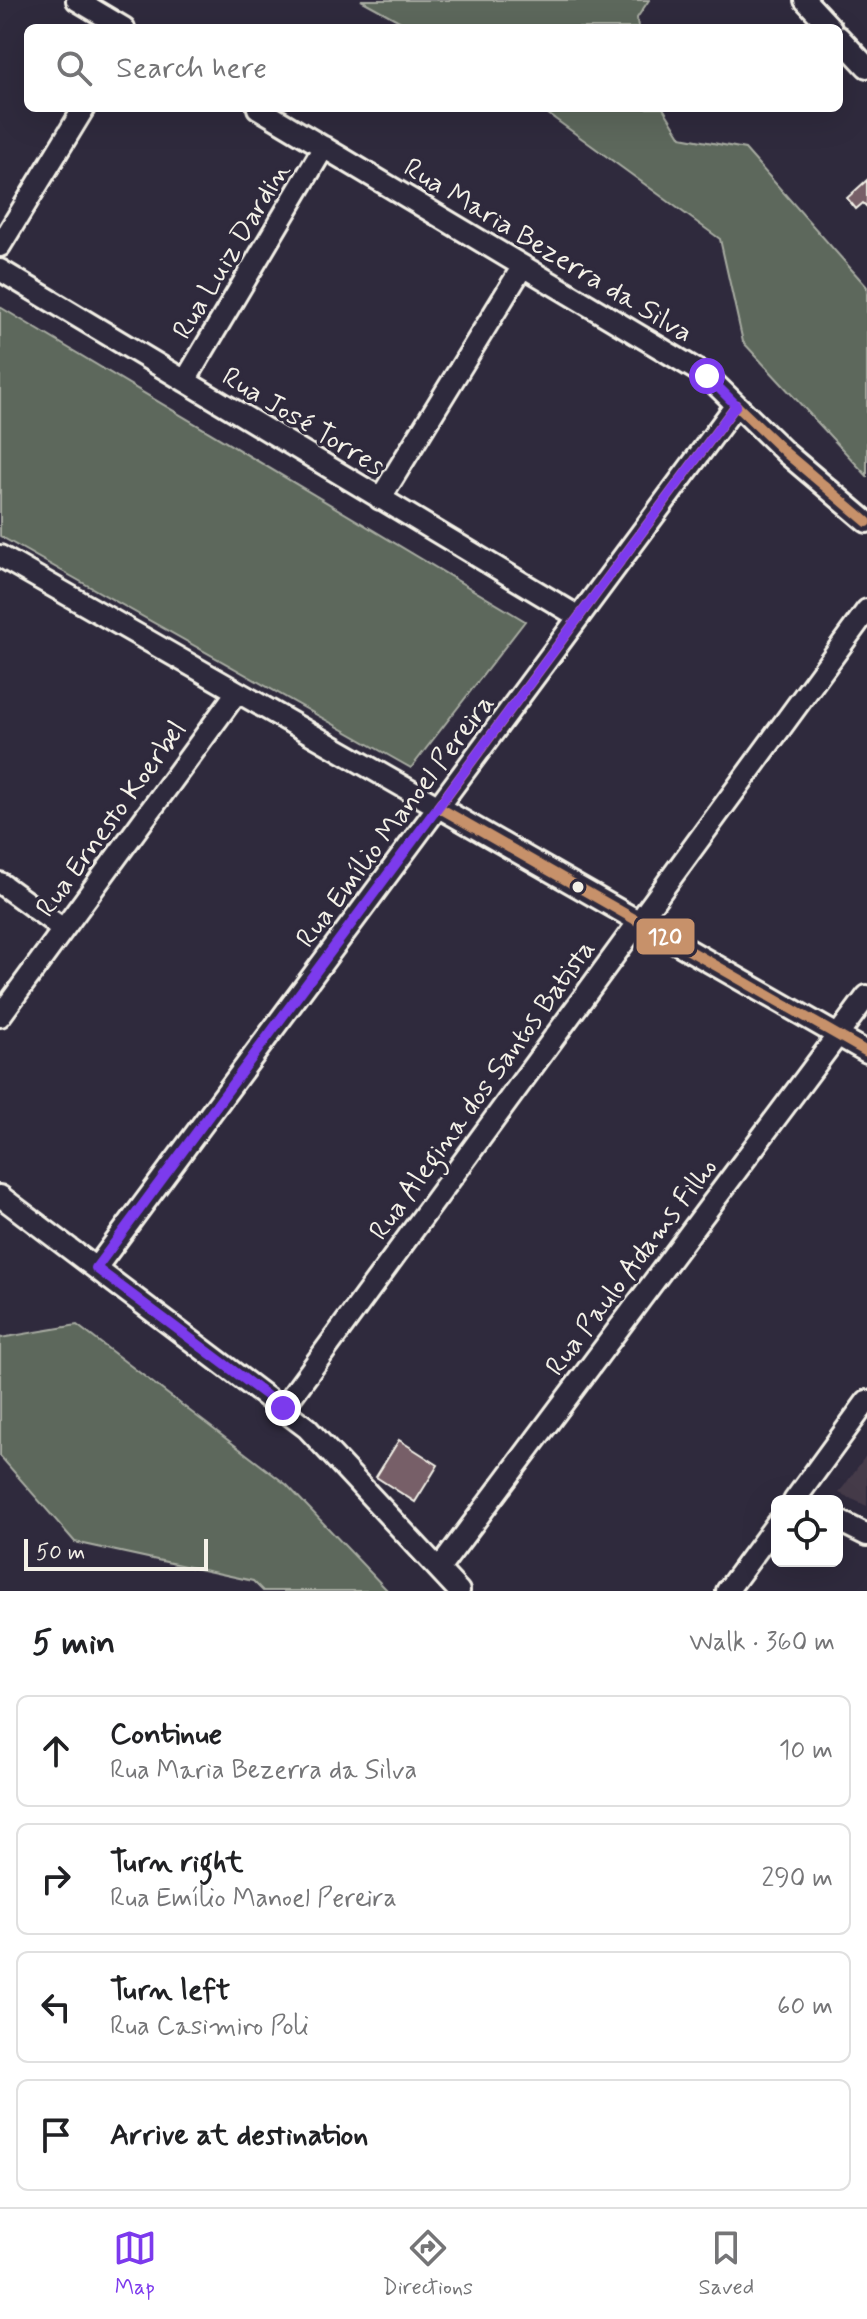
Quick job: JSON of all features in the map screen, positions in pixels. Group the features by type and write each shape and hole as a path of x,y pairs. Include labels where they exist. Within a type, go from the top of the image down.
{"street":[{"path":"77,0 117,24"},
{"path":"805,0 827,24"},
{"path":"843,41 867,67"},
{"path":"0,246 82,112"},
{"name":"Rua Maria Bezerra da Silva","path":"265,112 707,376 787,454 867,522"},
{"name":"Rua Luiz Dardin","path":"185,381 324,147"},
{"path":"380,499 523,266"},
{"name":"Rua José Torres","path":"0,270 579,617"},
{"name":"Rua Emílio Manoel Pereira","path":"96,1268 736,405"},
{"path":"0,556 867,1052"},
{"name":"Rua Alegina dos Santos Batista","path":"283,1408 867,610"},
{"name":"Rua Ernesto Koerbel","path":"0,1016 237,692"},
{"path":"0,883 63,929"},
{"name":"Rua Paulo Adams Filho","path":"439,1569 867,996"},
{"path":"0,1196 283,1408 331,1451 459,1591"},
{"path":"800,1495 867,1401"},
{"path":"843,1523 867,1535"},
{"path":"727,1591 771,1531"}],"shaded area":[{"path":"867,1454 867,1506 839,1493"}],"green space":[{"path":"361,0 649,0 637,18 638,24 405,24"},
{"path":"545,112 665,112 681,137 745,149 867,287 867,476 743,342 720,239"},
{"path":"0,307 525,621 411,768 0,536"},
{"path":"77,1325 287,1485 388,1591 263,1591 253,1581 75,1542 0,1456 0,1338"}],"building":[{"path":"867,180 867,207 863,203 856,209 847,198"},
{"path":"399,1440 438,1465 415,1502 376,1477"}],"transit line":[{"name":"120","path":"867,522 787,454 736,405 438,807 867,1052"}],"route":[{"path":"283,1408 96,1268 736,405 707,376"}]}
